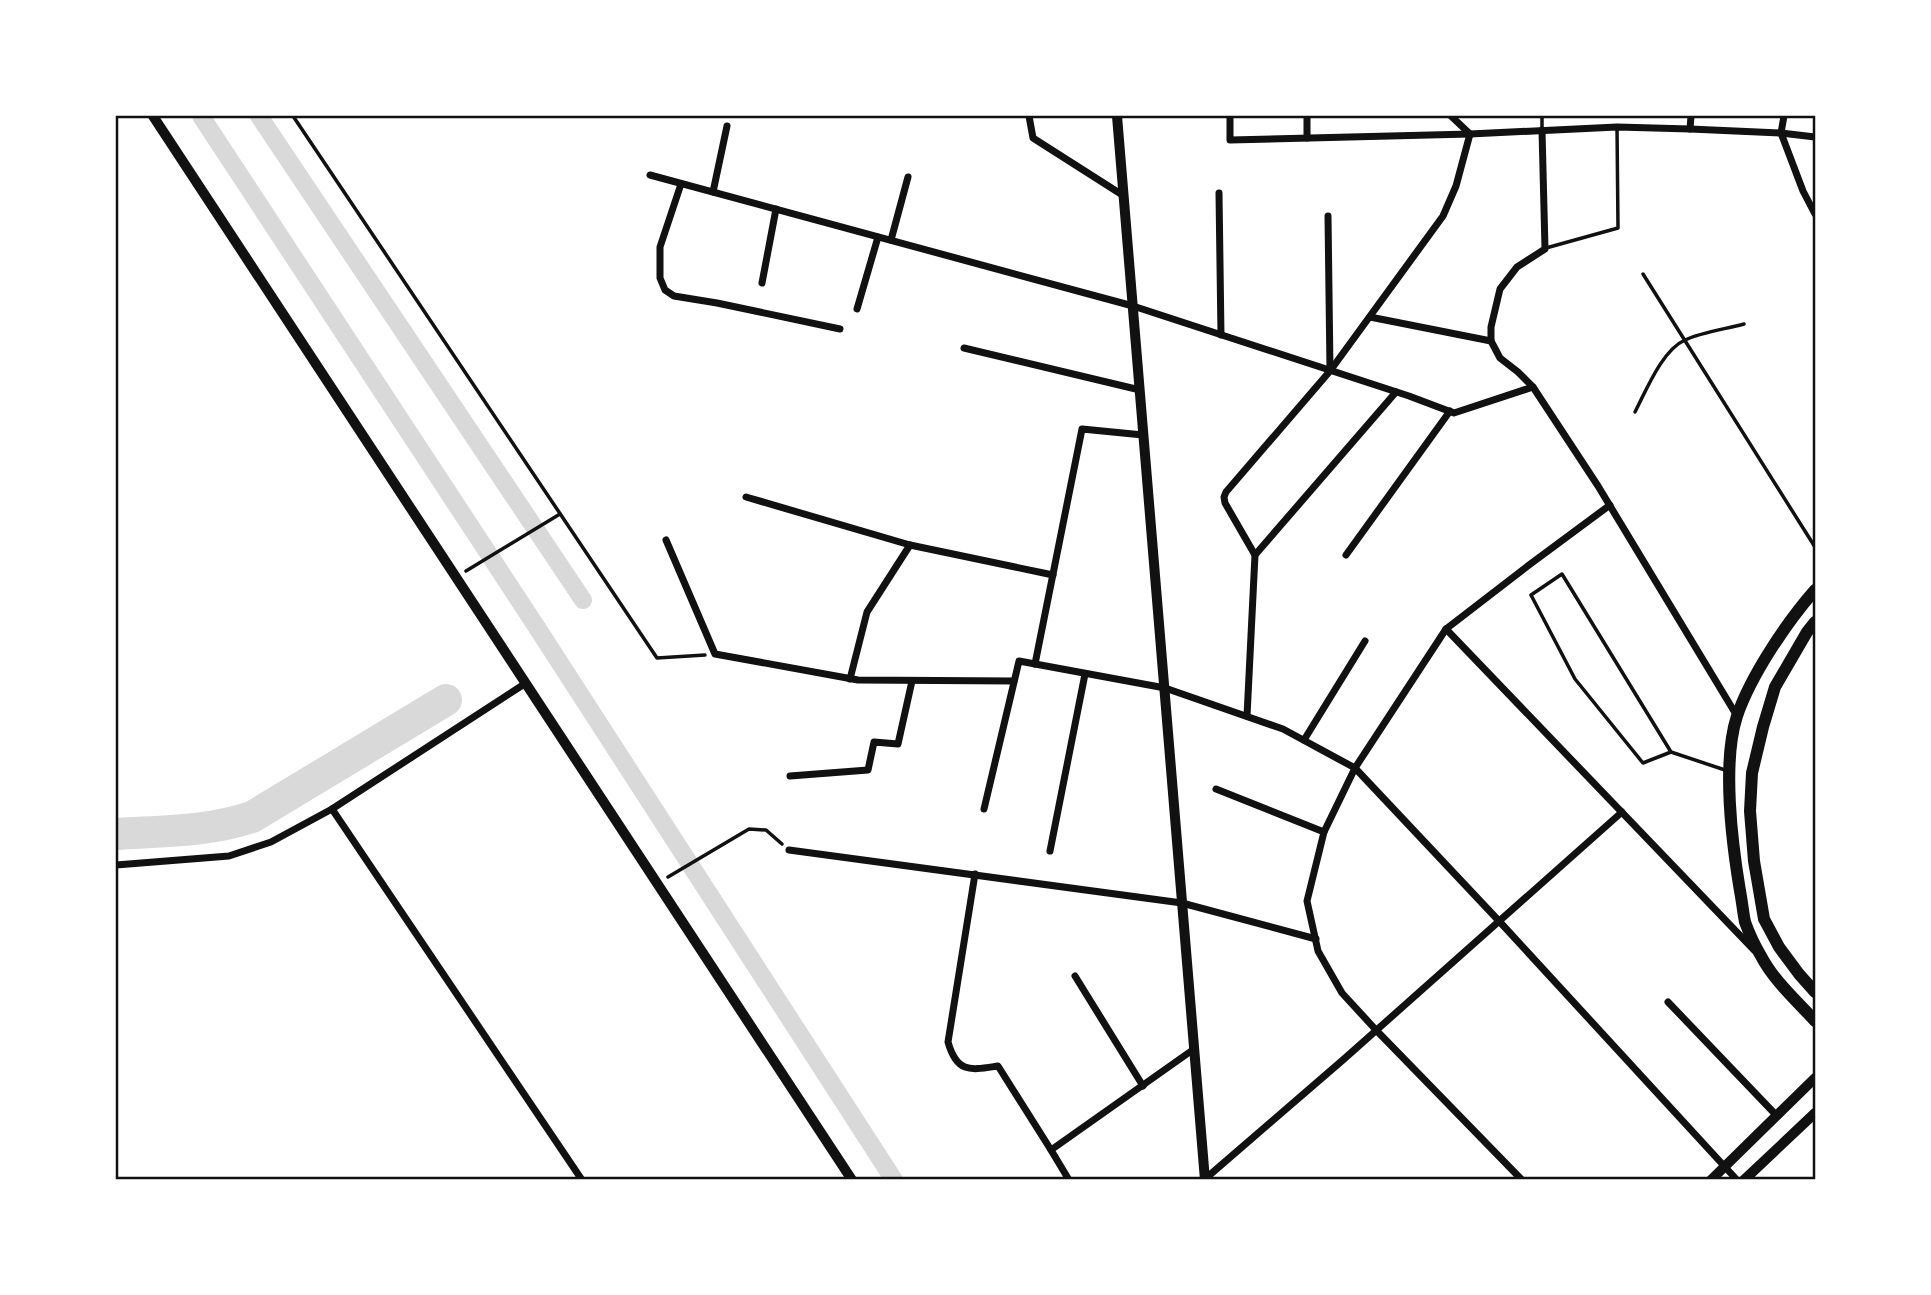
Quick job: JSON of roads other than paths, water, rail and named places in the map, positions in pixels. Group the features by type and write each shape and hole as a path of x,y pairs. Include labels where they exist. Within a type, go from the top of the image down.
{"main road":[{"path":"153,116 852,1180"},
{"path":"1117,116 1205,1179"},
{"path":"1815,590 1791,619 1756,676 1737,716 1730,754 1736,866 1745,922 1762,958 1785,989 1815,1021"},
{"path":"1815,622 1775,687 1752,773 1750,811 1754,861 1764,919 1779,947 1815,992"},
{"path":"1711,1180 1815,1078"},
{"path":"1744,1180 1815,1114"}],"street":[{"path":"1029,116 1033,138 1124,196"},
{"path":"1230,116 1230,140 1470,135 1617,127 1781,133 1815,137"},
{"path":"1307,116 1307,138"},
{"path":"1451,116 1470,135"},
{"path":"1617,116 1617,127"},
{"path":"1690,129 1691,116"},
{"path":"1784,116 1781,133 1803,191 1815,214"},
{"path":"713,192 727,126"},
{"path":"1542,130 1545,249 1517,267 1500,289 1491,327 1491,341 1500,358 1533,387 1610,505 1737,716"},
{"path":"1247,716 1255,555 1224,497 1330,371 1443,216 1456,186 1470,135"},
{"path":"650,175 1133,306 1454,413 1533,387"},
{"path":"891,240 908,177"},
{"path":"681,184 660,247 660,278 665,290 674,296 840,329"},
{"path":"1219,193 1221,335"},
{"path":"762,283 776,209"},
{"path":"1328,216 1330,371"},
{"path":"857,309 878,237"},
{"path":"1370,317 1491,341"},
{"path":"964,348 1140,390"},
{"path":"1255,555 1396,392"},
{"path":"1346,555 1450,411"},
{"path":"1035,664 1082,429 1143,435"},
{"path":"746,497 910,545 1053,575"},
{"path":"1522,1180 1342,993 1318,951 1307,901 1324,832 1355,768 1446,629 1610,505"},
{"path":"666,540 715,654 850,679 1014,681"},
{"path":"850,679 867,612 910,545"},
{"path":"1446,629 1762,958"},
{"path":"1304,740 1365,641"},
{"path":"984,809 1019,661 1164,688 1283,729 1355,768 1737,1180"},
{"path":"1050,851 1085,674"},
{"path":"790,776 868,770 874,742 898,744 912,681"},
{"path":"116,865 229,856 271,842 332,809 526,683"},
{"path":"1216,789 1324,832"},
{"path":"332,809 582,1180"},
{"path":"1205,1179 1622,812"},
{"path":"789,850 1182,903 1316,939"},
{"path":"975,874 948,1042 954,1059 961,1066 970,1070 998,1066 1069,1180"},
{"path":"1074,976 1143,1086"},
{"path":"1668,1002 1776,1116"},
{"path":"1051,1150 1195,1049"}],"lane":[{"path":"1542,116 1542,130"},
{"path":"1545,249 1618,228 1617,127"},
{"path":"1643,274 1815,547"},
{"path":"1635,412 1654,375 1671,351 1683,340 1744,324"},
{"path":"1671,752 1562,574 1531,595 1576,679 1643,763 1671,752 1731,772"}],"waterway":[{"path":"201,116 536,626 894,1180"},
{"path":"259,116 583,600"},
{"path":"116,834 201,828 252,817 446,700"}]}
